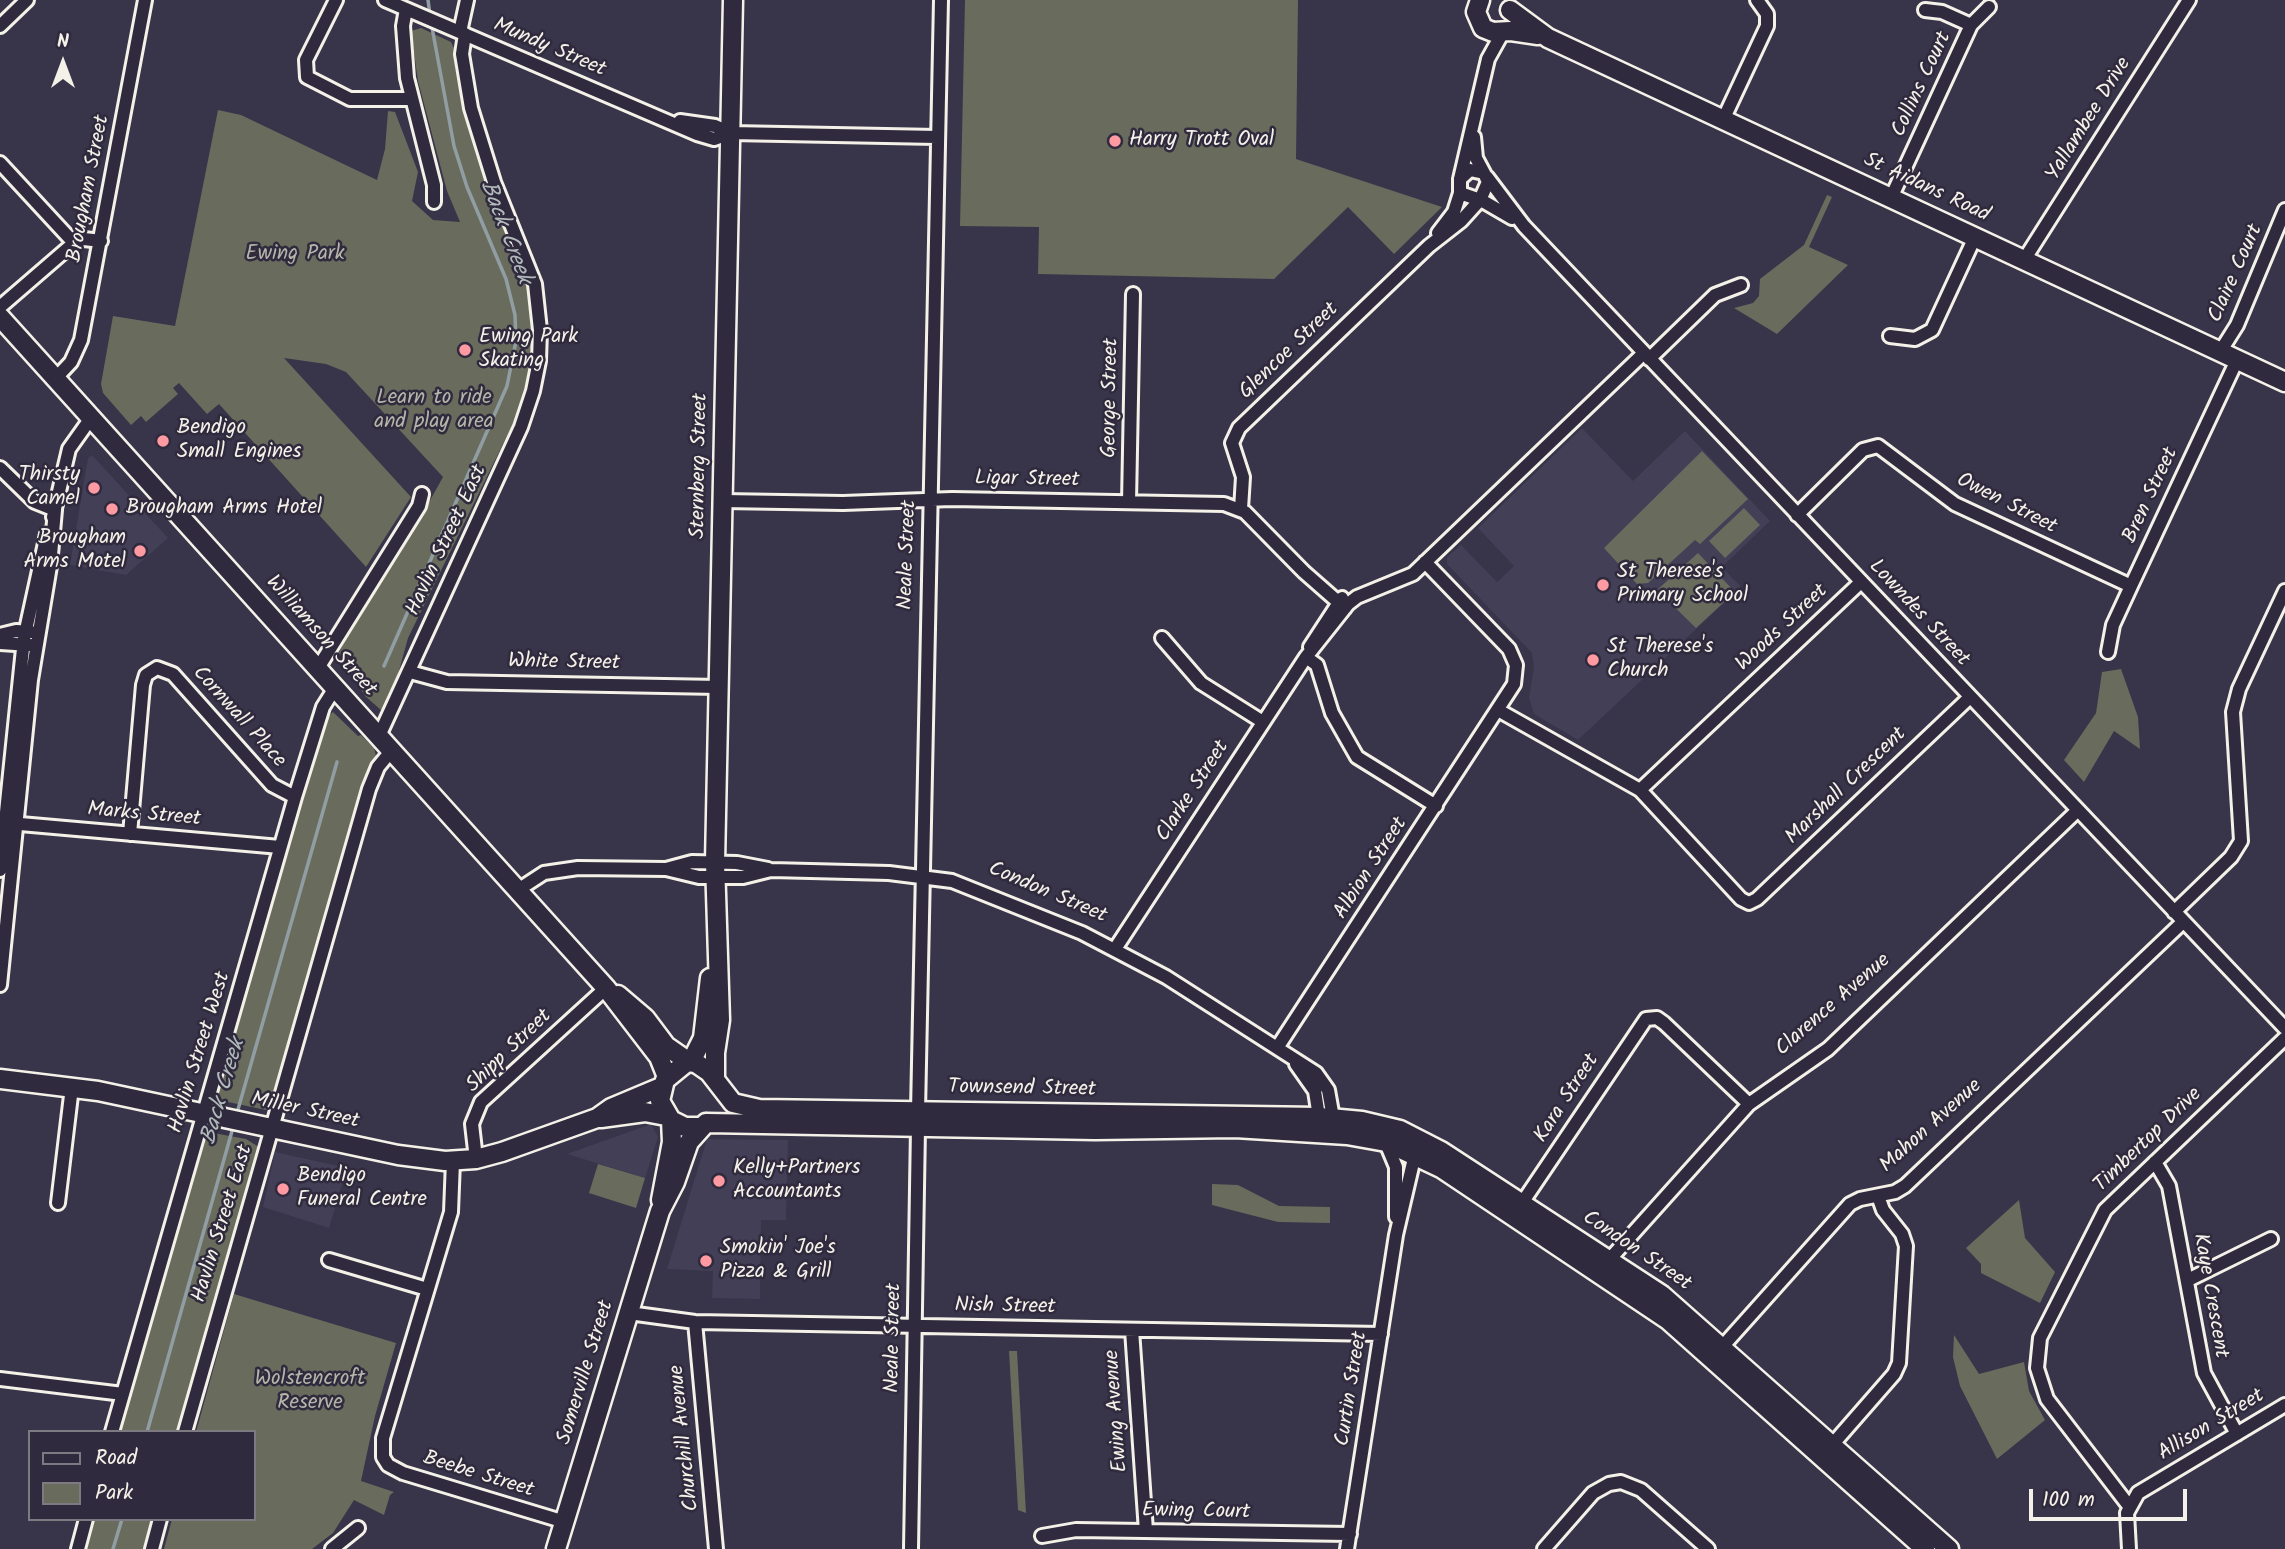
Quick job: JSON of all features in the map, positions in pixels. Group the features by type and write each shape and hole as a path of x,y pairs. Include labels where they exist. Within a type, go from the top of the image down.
{"street":[{"path":"0,26 27,0"},
{"name":"Brougham Street","path":"56,379 71,362 79,346 145,0"},
{"path":"336,0 306,60 307,77 350,99 411,99"},
{"name":"Havlin Street East","path":"379,736 521,427 533,391 540,347 535,284 490,170 471,108 462,54 467,0"},
{"name":"Sternberg Street","path":"717,1082 715,1053 720,1020 714,870 733,0"},
{"name":"Neale Street","path":"911,1549 921,875 941,0"},
{"path":"1460,0 1480,15 1488,59"},
{"path":"1723,120 1767,26 1767,14 1757,0"},
{"name":"Yallambee Drive","path":"2024,260 2189,0"},
{"path":"1473,130 1476,158 1488,186 1481,200 1460,193 1460,179 1488,59 1510,20 1506,3"},
{"name":"St Aidans Road","path":"1506,3 1548,38 2285,382"},
{"path":"400,6 411,99 432,176 434,202"},
{"name":"Mundy Street","path":"400,6 709,138 731,133 937,137"},
{"name":"Collins Court","path":"1891,198 1971,25 1989,7"},
{"name":"Collins Court","path":"1925,10 1942,12 1971,25"},
{"name":"St Aidans Road","path":"1480,15 1504,31 1548,38"},
{"path":"0,163 74,243"},
{"path":"1460,179 1470,170 1485,175"},
{"name":"Lowndes Street","path":"1485,175 1524,226 2285,1028"},
{"name":"Glencoe Street","path":"1430,245 1454,212 1460,193"},
{"name":"Lowndes Street","path":"1481,200 1524,226"},
{"name":"Glencoe Street","path":"1241,509 1243,477 1232,443 1239,428 1430,245 1461,221 1481,200"},
{"name":"Claire Court","path":"2220,352 2237,325 2285,210"},
{"path":"1890,335 1914,339 1932,330 1975,237"},
{"path":"0,307 74,243 85,239 101,241"},
{"name":"Clarke Street","path":"1115,949 1306,657 1315,636 1339,608 1359,588 1425,562 1715,295 1741,285"},
{"name":"George Street","path":"1129,502 1133,294"},
{"name":"Williamson Street","path":"0,317 606,988 659,1057 664,1082"},
{"name":"Bren Street","path":"2108,652 2113,625 2237,360"},
{"path":"0,985 24,638 39,560 55,510 69,449 91,418"},
{"name":"Owen Street","path":"1797,515 1873,439 1955,504 2131,586"},
{"path":"0,468 35,502 55,510"},
{"path":"318,668 419,506 422,494"},
{"name":"Ligar Street","path":"723,502 843,503 930,499 1224,504 1241,509"},
{"path":"1241,509 1304,572 1316,591 1339,608"},
{"path":"0,870 11,823 50,566 55,510"},
{"path":"1425,562 1513,655 1515,680 1498,710"},
{"name":"Woods Street","path":"1640,790 1861,582"},
{"name":"Mahon Avenue","path":"1718,1352 1850,1204 1895,1192 1905,1186 2179,917 2231,857 2241,841 2233,721 2235,701 2285,591"},
{"path":"0,635 38,640"},
{"path":"0,643 24,638"},
{"path":"1162,638 1201,683 1263,722"},
{"path":"1306,657 1317,665 1332,713 1357,757 1436,806"},
{"name":"Cornwall Place","path":"130,834 142,691 146,675 153,670 165,669 173,674 272,785 295,797"},
{"name":"White Street","path":"410,672 447,682 719,687"},
{"name":"Havlin Street West","path":"113,1430 280,847 323,707 335,688"},
{"name":"Marshall Crescent","path":"1498,710 1640,790 1749,909 1970,697"},
{"name":"Albion Street","path":"1278,1048 1498,710"},
{"name":"Havlin Street East","path":"186,1430 372,779 392,750"},
{"name":"Clarence Avenue","path":"1605,1267 1749,1104 1828,1049 2078,810"},
{"name":"Marks Street","path":"11,823 280,847"},
{"name":"Condon Street","path":"518,890 540,875 561,869 666,869 686,863 714,870 745,864 771,870 921,875 952,881 995,895 1115,949 1156,971 1278,1048 1322,1079 1329,1092 1326,1123"},
{"name":"Sternberg Street","path":"690,1062 705,1030 715,933"},
{"name":"Williamson Street","path":"606,988 636,1009 666,1046 690,1062"},
{"name":"Shipp Street","path":"476,1159 472,1124 481,1102 606,988"},
{"name":"Kara Street","path":"1522,1203 1647,1012 1664,1023 1749,1104"},
{"name":"Timbertop Drive","path":"2129,1506 2047,1399 2039,1378 2038,1347 2049,1315 2101,1214 2285,1038"},
{"path":"690,1062 703,1067 717,1082 719,1107 704,1125 685,1127 668,1118 660,1101 664,1082 690,1062"},
{"name":"Miller Street","path":"0,1079 72,1087 411,1158 453,1161 476,1159 597,1118 645,1112 668,1118"},
{"name":"Miller Street","path":"597,1118 611,1108 664,1082"},
{"name":"Townsend Street","path":"717,1082 733,1103 749,1108 1109,1130 1326,1123"},
{"path":"58,1203 72,1087"},
{"name":"Somerville Street","path":"660,1211 662,1182 672,1142 668,1118"},
{"name":"Townsend Street","path":"704,1125 918,1119"},
{"path":"1326,1123 1402,1139 1410,1145 1415,1154"},
{"name":"Condon Street","path":"1326,1123 1377,1124 1417,1137 1522,1203 1668,1320 1718,1352 1832,1445 1949,1549"},
{"name":"Condon Street","path":"1326,1123 1415,1154 1605,1267"},
{"name":"Somerville Street","path":"556,1549 660,1211 675,1182 689,1142 704,1125"},
{"name":"Curtin Street","path":"1386,1142 1396,1167 1396,1235"},
{"name":"Curtin Street","path":"1347,1549 1396,1235 1415,1154"},
{"path":"329,1259 428,1289 451,1212 453,1161"},
{"name":"Kaye Crescent","path":"2154,1162 2169,1186 2204,1373 2237,1434"},
{"path":"1832,1445 1894,1374 1899,1363 1906,1246 1902,1234 1883,1210 1878,1196"},
{"path":"2188,1280 2271,1239"},
{"name":"Beebe Street","path":"428,1289 383,1438 384,1460 403,1473 565,1522"},
{"name":"Nish Street","path":"629,1313 695,1322 1381,1334"},
{"name":"Churchill Avenue","path":"695,1322 716,1549"},
{"name":"Ewing Avenue","path":"1132,1330 1146,1531"},
{"name":"Condon Street","path":"1718,1352 1916,1546"},
{"path":"0,1379 123,1394"},
{"name":"Allison Street","path":"2129,1506 2144,1489 2285,1405"},
{"path":"1544,1549 1593,1493 1609,1484 1621,1482 1641,1490 1708,1549"},
{"path":"2129,1506 2129,1549"},
{"path":"78,1549 85,1521"},
{"path":"152,1549 159,1521"},
{"path":"332,1549 358,1528"},
{"name":"Ewing Court","path":"1042,1536 1076,1530 1350,1535"}],"shaded area":[{"name":"St Therese's Primary School","path":"1582,428 1633,481 1685,431 1770,521 1722,567 1741,587 1578,740 1534,714 1529,698 1534,667 1532,653 1447,564 1447,557 1461,545 1497,582 1514,566 1478,528"},
{"path":"92,455 168,538 126,575 70,565 88,458"},
{"path":"651,1124 658,1137 645,1178 567,1154"},
{"path":"707,1139 788,1140 786,1220 761,1220 760,1299 712,1298 713,1271 667,1269"},
{"path":"275,1152 347,1168 329,1228 263,1207"}],"green space":[{"path":"965,0 1298,0 1296,159 1442,207 1394,254 1348,207 1274,279 1038,274 1039,227 960,226"},
{"name":"Ewing Park","path":"421,28 451,42 455,50 455,67 488,173 533,285 539,348 526,397 408,638 391,700 381,710 365,696 339,653 354,621 413,531 443,477 346,372 326,364 284,358 411,497 366,567 219,404 207,414 179,383 173,388 178,394 146,422 141,416 131,425 103,393 101,384 113,316 175,326 218,110 241,115 377,180 385,149 388,111 395,112 418,172 412,201 433,220 460,222 447,191 418,81 411,31"},
{"path":"1827,195 1832,197 1809,247 1848,265 1777,334 1734,308 1753,303 1759,296 1760,279 1804,245"},
{"path":"1702,451 1748,499 1700,544 1695,540 1648,583 1637,584 1604,548"},
{"path":"1744,508 1760,525 1725,558 1709,541"},
{"path":"1698,553 1735,592 1696,628 1657,590"},
{"path":"2121,669 2138,717 2140,749 2114,731 2084,782 2064,760 2096,713 2102,672"},
{"path":"333,712 374,748 376,756 367,774 272,1106 266,1110 223,1101 213,1093 323,721"},
{"path":"208,1132 246,1139 262,1149 246,1189 181,1430 118,1430 203,1135"},
{"path":"598,1164 645,1178 636,1208 589,1193"},
{"path":"1212,1184 1238,1185 1279,1206 1330,1207 1330,1223 1278,1222 1212,1205"},
{"path":"2019,1200 2025,1238 2055,1272 2040,1303 1981,1273 1981,1264 1966,1248"},
{"name":"Wolstencroft Reserve","path":"234,1294 396,1343 375,1416 361,1481 394,1492 390,1495 384,1515 354,1500 333,1533 312,1549 164,1549 171,1521 256,1521 256,1430 197,1430"},
{"path":"1954,1335 1979,1374 2024,1362 2029,1391 2045,1420 1997,1459 1960,1386 1953,1357"},
{"path":"1009,1351 1017,1351 1026,1513 1018,1510"},
{"path":"91,1521 154,1521 147,1549 83,1549"}],"waterway":[{"name":"Back Creek","path":"428,0 430,15"},
{"name":"Back Creek","path":"384,666 507,386 516,341 515,315 506,279 467,187 454,146 431,22"},
{"name":"Back Creek","path":"237,1113 337,762"},
{"name":"Back Creek","path":"148,1430 234,1124"},
{"name":"Back Creek","path":"113,1549 121,1521"}],"place":[{"name":"Harry Trott Oval","path":"1115,141"},
{"name":"Ewing Park Skating","path":"465,350"},
{"name":"Bendigo Small Engines","path":"163,441"},
{"name":"Thirsty Camel","path":"94,488"},
{"name":"Brougham Arms Hotel","path":"112,509"},
{"name":"Brougham Arms Motel","path":"140,551"},
{"name":"St Therese's Primary School","path":"1603,585"},
{"name":"St Therese's Church","path":"1593,660"},
{"name":"Kelly+Partners Accountants","path":"719,1181"},
{"name":"Bendigo Funeral Centre","path":"283,1189"},
{"name":"Smokin' Joe's Pizza & Grill","path":"706,1261"}],"park label":[{"name":"Learn to ride and play area","path":"434,411"}]}
